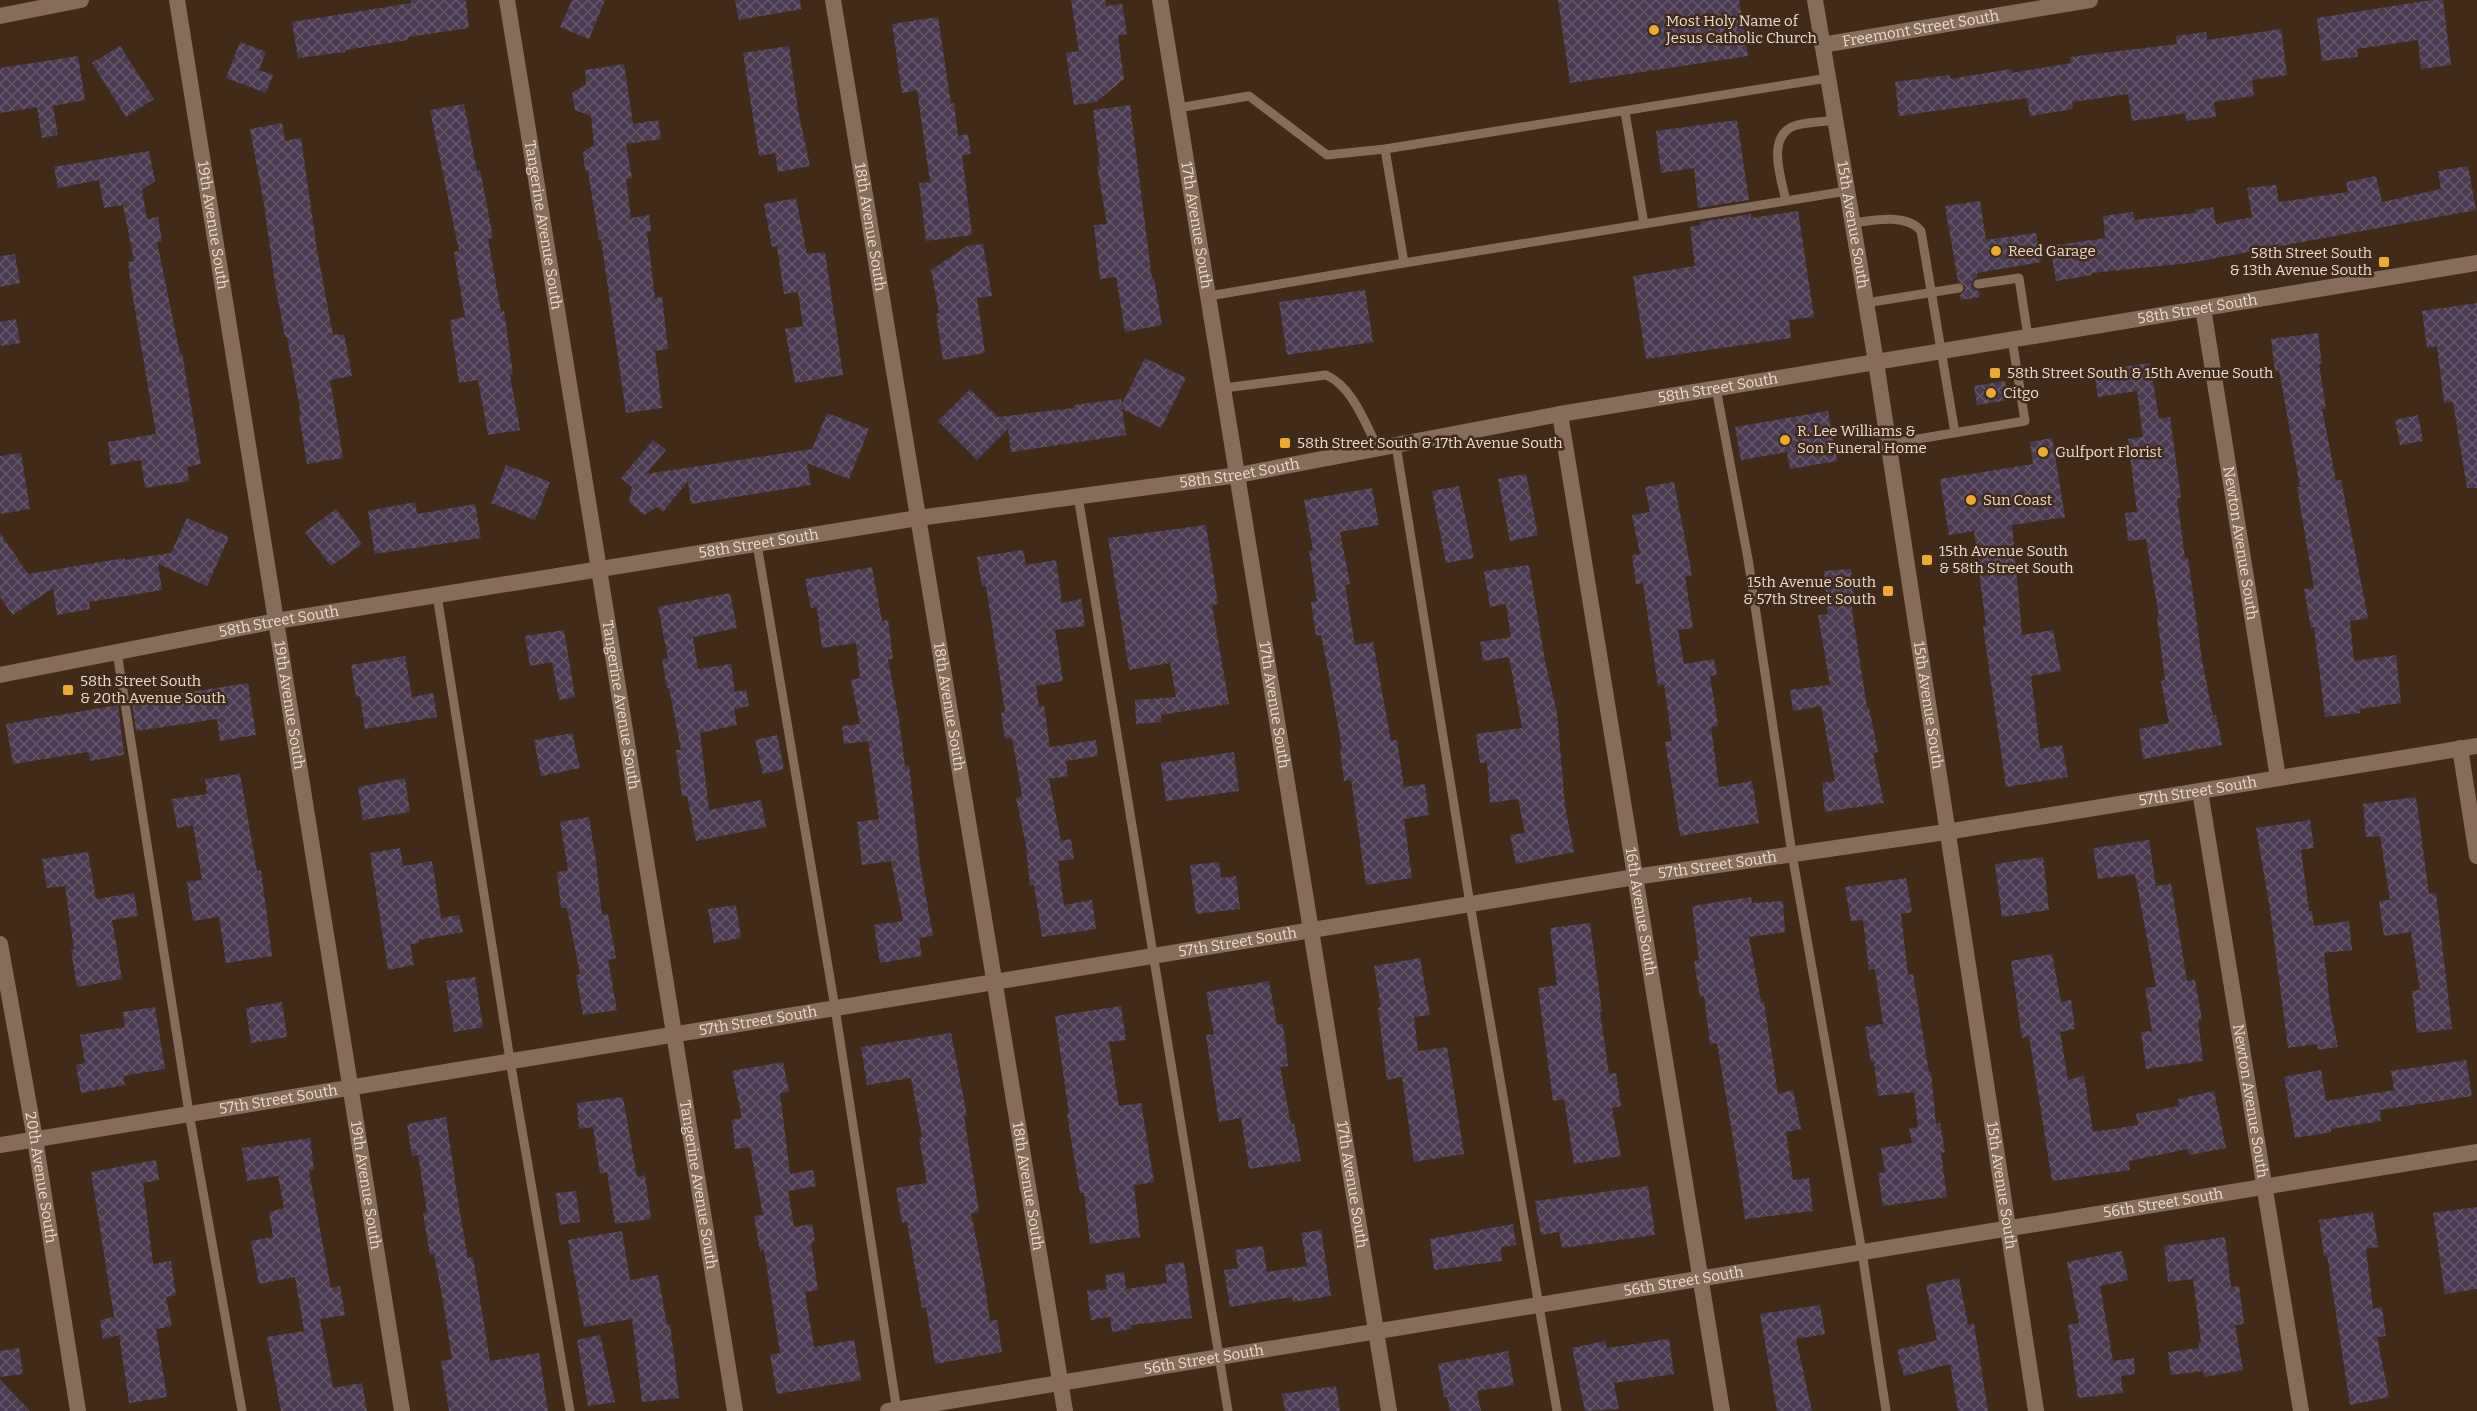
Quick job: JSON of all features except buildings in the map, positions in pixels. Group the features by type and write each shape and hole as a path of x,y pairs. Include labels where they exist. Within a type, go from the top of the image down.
{"street":[{"path":"0,16 81,0"},
{"name":"19th Avenue South","path":"177,0 402,1411"},
{"name":"Tangerine Avenue South","path":"507,0 735,1411"},
{"name":"18th Avenue South","path":"832,0 1065,1411"},
{"name":"17th Avenue South","path":"1160,0 1389,1411"},
{"name":"15th Avenue South","path":"1815,0 1876,362 2036,1411"},
{"name":"Freemont Street South","path":"1822,45 2091,0"},
{"name":"58th Street South","path":"0,675 276,621 918,518 1238,475 1560,414 2477,263"},
{"name":"Newton Avenue South","path":"2203,308 2278,778"},
{"name":"16th Avenue South","path":"1560,414 1722,1411"},
{"path":"2469,747 2477,855"},
{"name":"57th Street South","path":"0,1145 1635,877 1946,832 2469,747"},
{"name":"Newton Avenue South","path":"2200,791 2301,1411"},
{"name":"20th Avenue South","path":"0,944 35,1139 78,1411"},
{"name":"56th Street South","path":"894,1411 2477,1152"}],"lane":[{"path":"1178,108 1249,96 1327,155 1385,149 1828,78"},
{"path":"1625,112 1644,224"},
{"path":"1786,201 1777,158 1779,141 1785,130 1797,125 1835,120"},
{"path":"1385,149 1404,263"},
{"path":"1209,296 1847,191"},
{"path":"1852,223 1870,220 1906,220 1915,224 1921,231 1955,433"},
{"path":"1888,444 2025,421 2019,278 1978,284"},
{"path":"1866,303 1959,288"},
{"path":"1224,388 1326,375 1337,380 1347,391 1378,448"},
{"path":"1716,388 1748,559 1792,854 1862,1252 1886,1411"},
{"path":"1396,445 1470,904 1557,1411"},
{"path":"1078,496 1228,1411"},
{"path":"757,544 835,1008 894,1411"},
{"path":"437,595 510,1060 570,1411"},
{"path":"117,652 189,1113 242,1411"}],"place":[{"name":"Most Holy Name of Jesus Catholic Church","path":"1654,30"},
{"name":"Reed Garage","path":"1996,251"},
{"name":"58th Street South & 13th Avenue South","path":"2384,262"},
{"name":"58th Street South & 15th Avenue South","path":"1995,373"},
{"name":"Citgo","path":"1991,393"},
{"name":"R. Lee Williams & Son Funeral Home","path":"1785,440"},
{"name":"58th Street South & 17th Avenue South","path":"1285,443"},
{"name":"Gulfport Florist","path":"2043,452"},
{"name":"Sun Coast","path":"1971,500"},
{"name":"15th Avenue South & 58th Street South","path":"1927,560"},
{"name":"15th Avenue South & 57th Street South","path":"1888,591"},
{"name":"58th Street South & 20th Avenue South","path":"68,690"}]}
